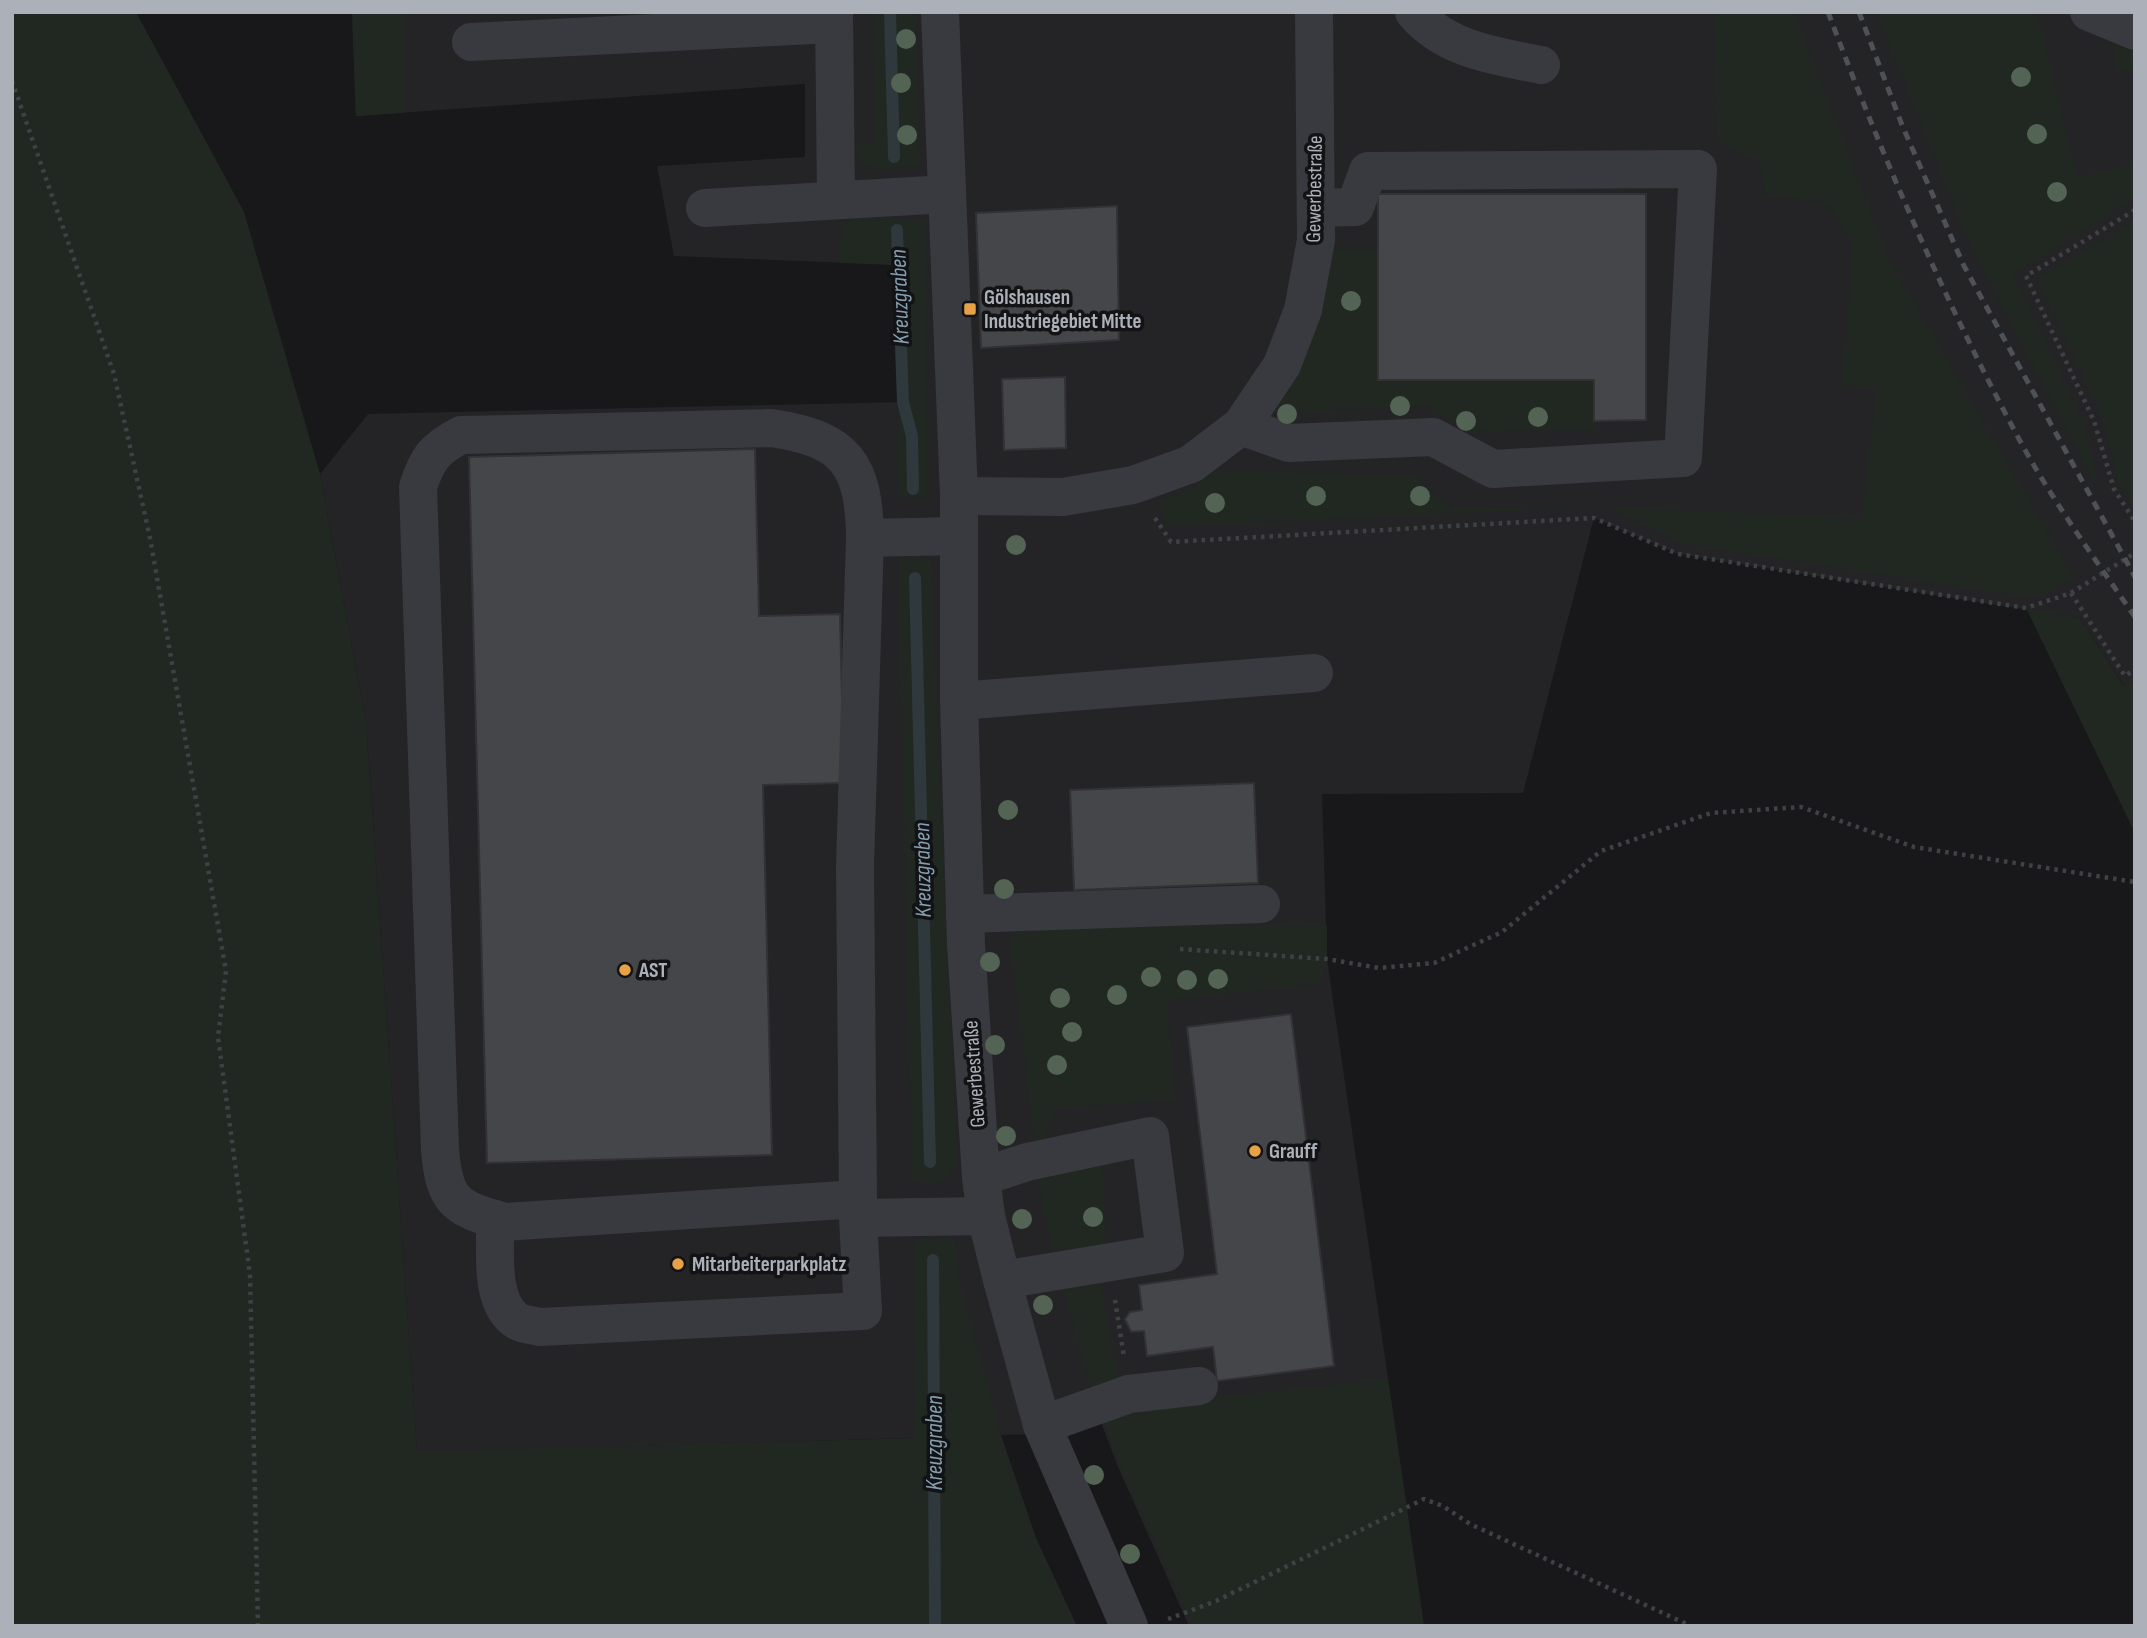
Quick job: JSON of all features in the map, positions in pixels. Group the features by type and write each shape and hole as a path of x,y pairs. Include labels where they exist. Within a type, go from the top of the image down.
{"street":[{"name":"Gewerbestraße","path":"940,12 959,496 959,701 965,914 971,1061 981,1178 986,1216 1042,1425 1148,1623"},
{"name":"Gewerbestraße","path":"959,496 1063,497 1133,485 1191,464 1241,426 1282,365 1303,310 1316,240 1314,12"},
{"path":"1414,12 1422,21 1468,50 1541,65"},
{"path":"2090,12 2135,31"},
{"path":"471,42 834,18 836,199"},
{"path":"1241,426 1289,443 1433,436 1493,469 1683,458 1698,169 1368,170 1355,207 1316,208"},
{"path":"705,208 947,194"},
{"path":"495,1219 498,1279 503,1306 516,1321 540,1327 863,1311 858,1209 855,866 864,497 853,464 801,433 771,428 461,435 439,446 424,467 418,488 442,1174 453,1200 505,1222 858,1209 986,1216"},
{"path":"865,538 959,536"},
{"path":"959,701 1314,673"},
{"path":"965,914 1261,904"},
{"path":"981,1178 1027,1161 1150,1136 1165,1253 1002,1280"},
{"path":"1042,1425 1129,1394 1199,1386"}],"path":[{"path":"12,81 114,374 150,538 226,971 218,1037 250,1275 258,1626"},
{"path":"2135,210 2026,276 2094,421 2114,489 2135,522"},
{"path":"1133,485 1171,542 1594,518 1678,554 2026,608 2071,593 2135,553"},
{"path":"2071,593 2124,676 2135,669"},
{"path":"1327,959 1379,968 1434,963 1502,932 1601,851 1711,813 1801,807 1914,847 2135,882"},
{"path":"1109,1261 1129,1394"},
{"path":"1148,1623 1216,1601 1424,1499 1443,1506 1470,1524 1691,1626"}],"shaded area":[{"path":"12,12 136,12 244,212 320,474 366,722 417,1452 914,1438 917,1394 915,1239 954,1239 959,1280 1001,1435 1036,1538 1077,1626 12,1626"},
{"path":"352,12 2135,12 2135,680 2125,687 2080,618 1678,554 1594,518 1523,793 1322,794 1327,959 1424,1626 1189,1626 1118,1467 1098,1414 1038,1434 417,1453 366,722 320,474 368,414 902,402 898,265 674,256 657,166 805,157 805,84 356,116"},
{"path":"352,12 405,12 403,113 356,116"},
{"path":"873,12 916,12 920,164 878,169 862,163 857,155 854,144 876,142"},
{"path":"1716,12 1794,12 1888,258 2073,577 2047,595 2026,597 1685,544 1608,507 1862,518 1876,390 1843,385 1853,244 1828,203 1767,195 1759,161 1718,141"},
{"path":"1876,12 2027,12 2038,18 2077,177 2135,163 2135,198 2013,274 2085,425 2099,490 1971,246"},
{"path":"2111,43 2135,52 2135,69 2118,71"},
{"path":"855,216 926,220 927,498 898,497 897,402 903,401 898,265 840,263 843,231"},
{"path":"2135,221 2135,511 2119,482 2103,419 2037,279"},
{"path":"1378,249 1594,380 1595,430 1466,431 1428,406 1270,413 1330,250"},
{"path":"1214,471 1414,476 1449,508 1608,507 1167,526 1159,502 1195,486"},
{"path":"930,559 957,1158 945,1178 927,1184 912,1177 899,561"},
{"path":"2026,608 2080,618 2124,686 2135,680 2135,833"},
{"path":"1327,925 1327,959 1319,984 1167,1000 1175,1100 1057,1108 1050,1120 1044,1144 1035,1145 1009,926"},
{"path":"1103,1166 1106,1245 1053,1250 1037,1175"},
{"path":"1100,1278 1118,1382 1091,1388 1063,1283"},
{"path":"1388,1379 1424,1626 1193,1626 1120,1467 1101,1414 1129,1407"}],"building":[{"path":"1378,194 1646,194 1646,420 1594,421 1594,380 1378,380"},
{"path":"1117,206 1119,340 981,348 976,213"},
{"path":"1065,377 1066,448 1004,450 1002,379"},
{"name":"AST","path":"755,449 759,616 840,614 844,783 763,785 772,1155 487,1163 469,457"},
{"path":"1254,783 1258,883 1074,890 1070,790"},
{"name":"Grauff","path":"1291,1014 1334,1366 1217,1381 1213,1347 1147,1356 1144,1331 1131,1332 1125,1319 1130,1312 1142,1310 1139,1285 1217,1274 1187,1027"}],"waterway":[{"name":"Kreuzgraben","path":"890,12 894,157"},
{"name":"Kreuzgraben","path":"897,230 903,402 912,436 913,489"},
{"name":"Kreuzgraben","path":"915,578 930,1162"},
{"name":"Kreuzgraben","path":"933,1260 935,1626"}],"railway":[{"path":"1828,12 1916,229 1992,387 2045,484 2135,617"},
{"path":"1859,12 1902,125 1964,266 2135,577"}],"place":[{"name":"Gölshausen Industriegebiet Mitte","path":"970,309"},
{"name":"AST","path":"625,970"},
{"name":"Grauff","path":"1255,1151"},
{"name":"Mitarbeiterparkplatz","path":"678,1264"}]}
